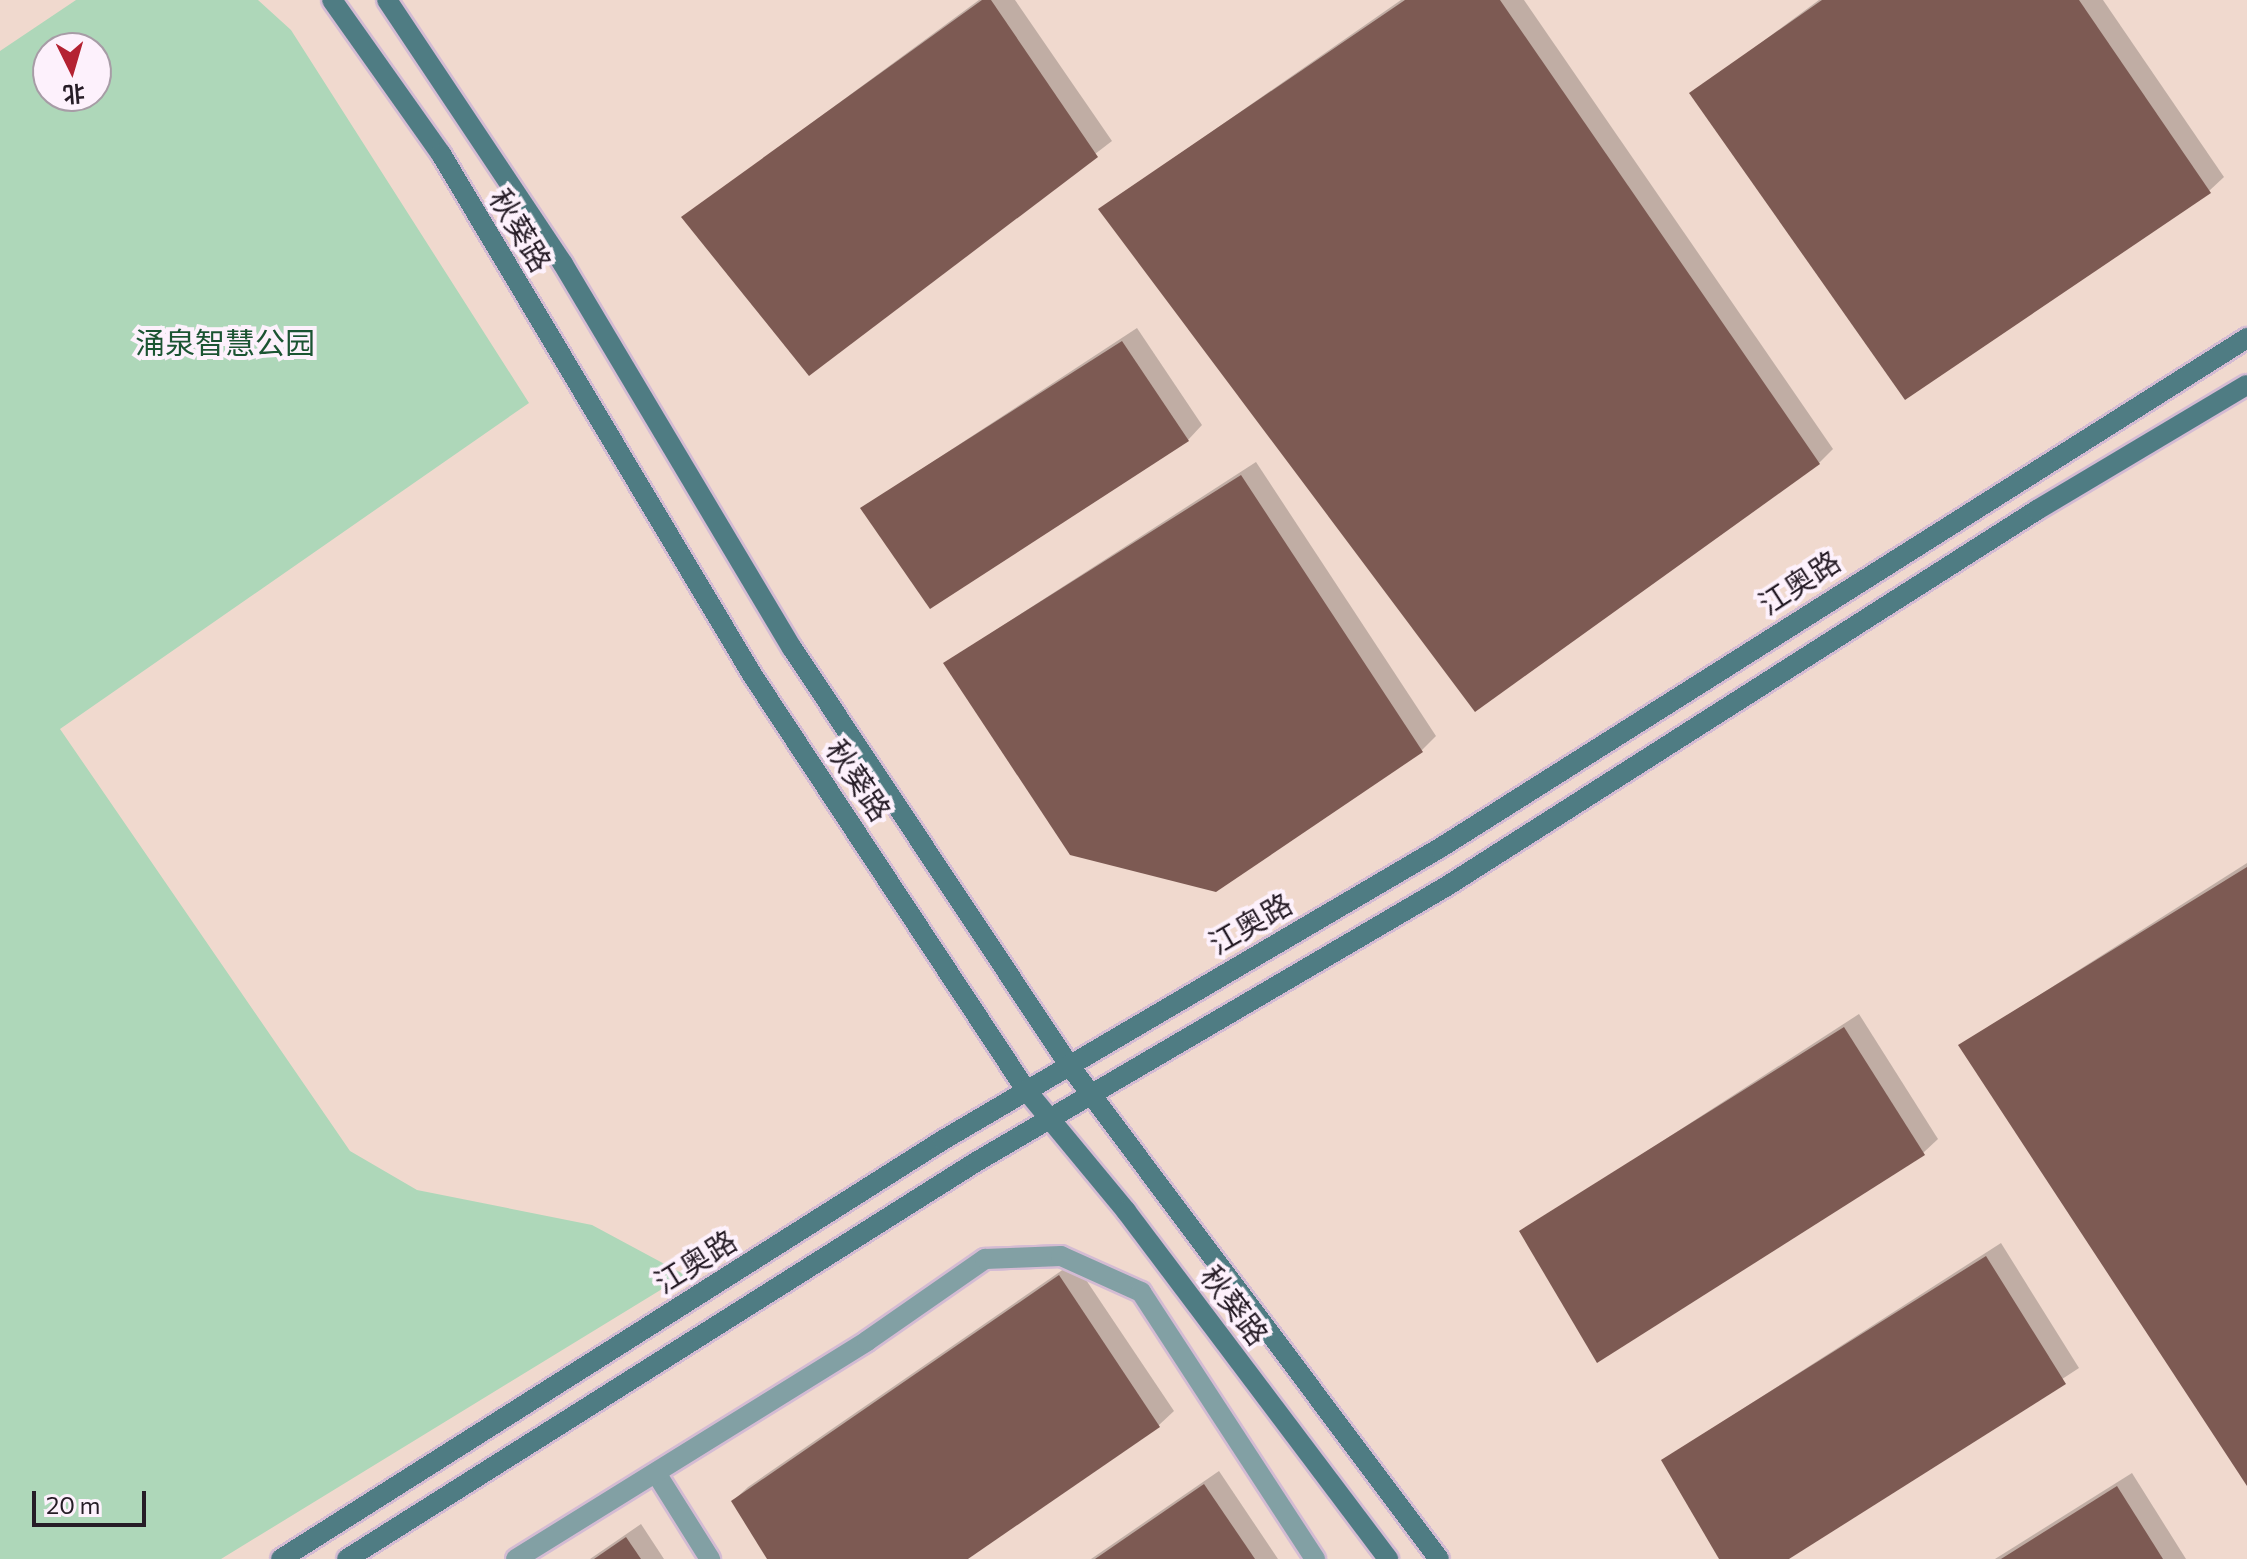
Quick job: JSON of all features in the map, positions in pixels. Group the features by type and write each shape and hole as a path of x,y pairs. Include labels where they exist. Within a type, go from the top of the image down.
{"street":[{"name":"秋葵路","path":"332,0 441,154 753,676 1026,1090 1048,1122 1126,1211 1388,1559"},
{"name":"秋葵路","path":"387,0 563,264 792,648 1069,1065 1439,1559"},
{"name":"江奥路","path":"281,1559 1026,1090 1440,848 2247,338"},
{"path":"347,1559 1048,1122 1433,894 2247,385"},
{"path":"516,1559 656,1473 985,1259 1061,1256 1141,1292 1315,1559"},
{"path":"656,1473 710,1559"}],"shaded area":[{"path":"0,0 2247,0 2247,1559 0,1559"}],"green space":[{"name":"涌泉智慧公园","path":"76,0 258,0 291,30 529,403 60,729 350,1151 417,1190 592,1225 685,1275 221,1559 0,1559 0,51"}],"building":[{"path":"982,0 991,0 1098,157 809,376 681,217"},
{"path":"1405,0 1500,0 1820,464 1475,712 1098,209"},
{"path":"1822,0 2079,0 2211,193 1905,400 1689,93"},
{"path":"1122,341 1189,441 930,609 860,508"},
{"path":"1241,475 1423,752 1216,892 1070,855 943,663"},
{"path":"2247,867 2247,1486 1958,1045"},
{"path":"1844,1027 1925,1155 1597,1363 1519,1231"},
{"path":"1986,1256 2066,1384 1789,1559 1719,1559 1661,1460"},
{"path":"1059,1275 1160,1427 968,1559 767,1559 731,1501"},
{"path":"1204,1484 1255,1559 1095,1559"},
{"path":"2117,1486 2163,1559 2001,1559"},
{"path":"626,1537 641,1559 594,1559"}]}
